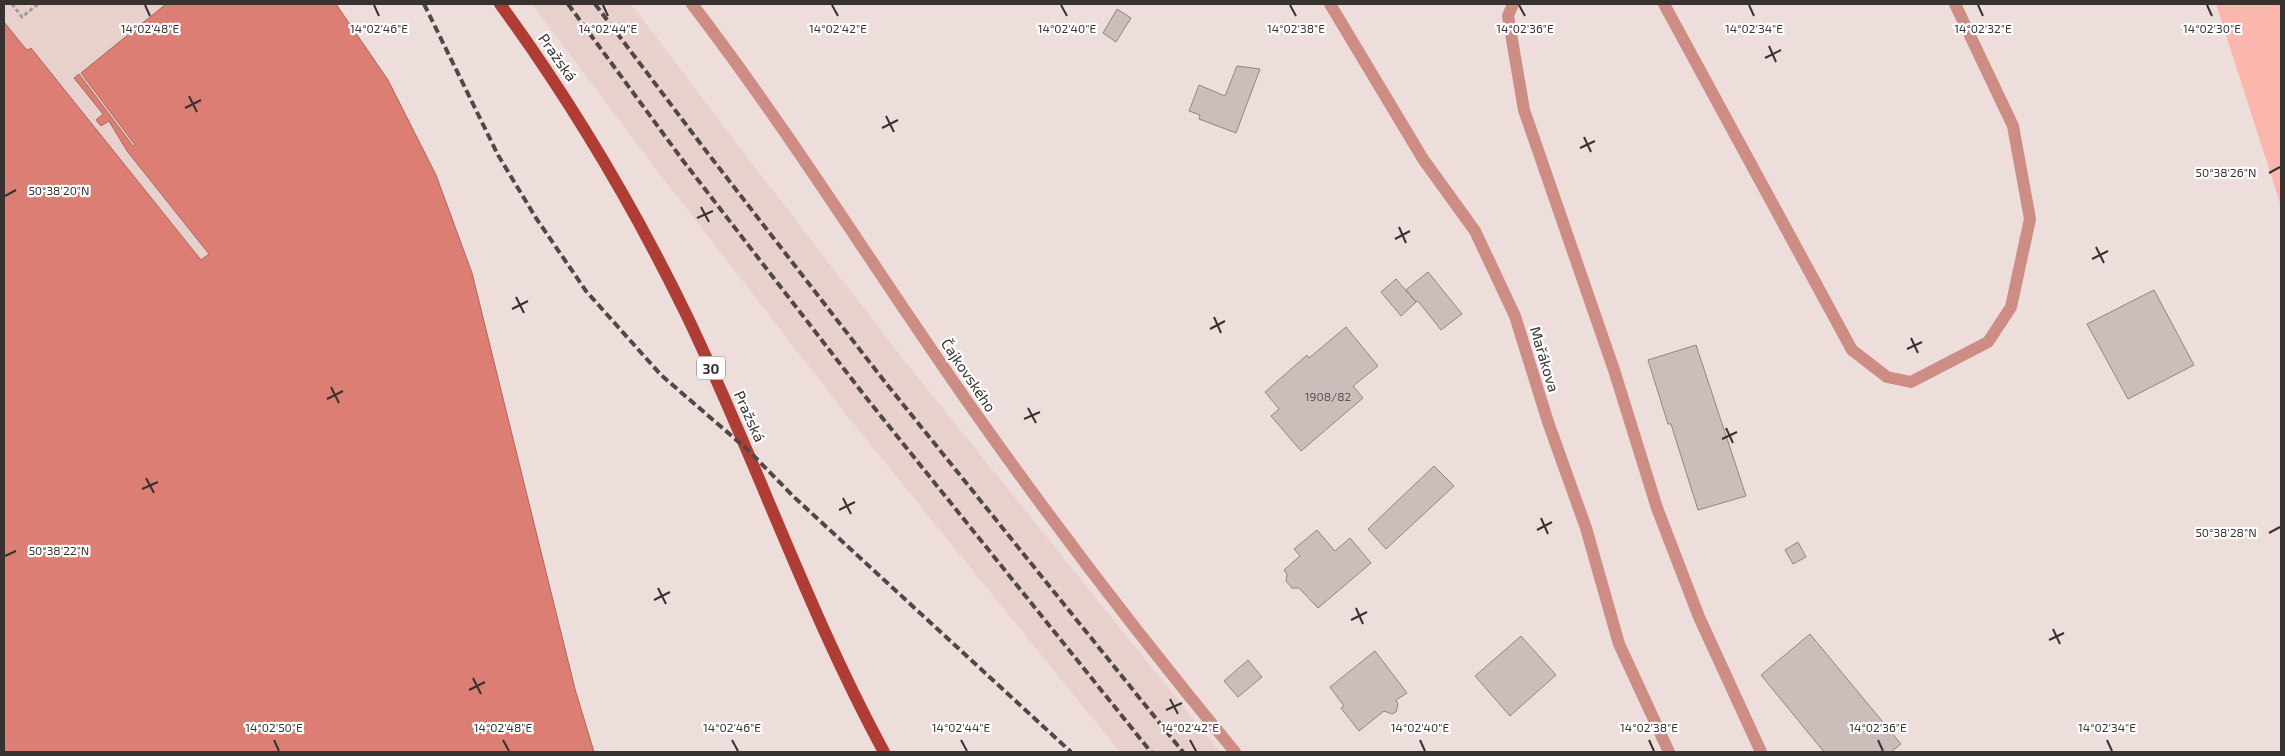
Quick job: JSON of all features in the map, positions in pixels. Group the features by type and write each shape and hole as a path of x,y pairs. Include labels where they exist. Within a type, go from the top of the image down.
{"main road":[{"name":"Pražská","path":"500,4 570,103 631,205 687,316 748,450 802,581 863,714 884,752"}],"street":[{"name":"Čajkovského","path":"692,4 746,74 986,428 1163,665 1235,752"},
{"name":"Mařákova","path":"1330,4 1423,158 1475,231 1515,316 1548,422 1586,528 1619,644 1669,752"},
{"path":"1513,4 1508,16 1524,110 1614,370 1657,508 1699,617 1761,752"},
{"path":"1664,4 1852,350 1887,376 1912,382 1988,342 2011,307 2030,219 2013,126 1955,4"}],"path":[{"path":"12,4 22,17 38,4"}],"shaded area":[{"path":"4,4 166,4 81,73 135,145 133,146 79,74 75,78 104,114 96,120 109,121 127,152 209,254 201,260 32,48 28,50 25,48 4,22"},
{"path":"166,4 336,4 388,80 436,175 472,273 575,689 594,752 4,752 4,22 25,48 28,50 31,48 201,260 209,254 127,151 109,121 101,126 96,120 103,114 74,78 79,74 133,146 135,145 81,73"},
{"path":"532,4 631,4 907,364 1220,752 1120,752 845,413 663,178"},
{"path":"2216,4 2281,4 2281,206"}],"building":[{"path":"1117,9 1131,18 1116,42 1103,33"},
{"path":"1237,66 1260,69 1236,133 1199,119 1200,115 1189,111 1199,85 1225,96"},
{"path":"1428,272 1462,314 1441,330 1418,301 1416,302 1406,290"},
{"path":"1396,279 1416,302 1401,316 1381,292"},
{"path":"2154,290 2194,365 2128,399 2087,324"},
{"path":"1346,327 1378,366 1353,386 1363,398 1301,451 1271,416 1279,409 1265,392 1307,355 1309,358"},
{"path":"1696,345 1746,496 1698,510 1671,424 1668,424 1648,360"},
{"path":"1434,466 1454,486 1386,549 1368,529"},
{"path":"1317,530 1335,551 1350,538 1371,563 1318,608 1299,588 1292,588 1286,581 1287,574 1284,570 1300,556 1294,549"},
{"path":"1798,542 1806,557 1793,564 1785,550"},
{"path":"1810,634 1901,744 1891,752 1824,752 1761,675"},
{"path":"1521,636 1556,675 1510,716 1475,676"},
{"path":"1375,651 1407,693 1396,700 1398,704 1396,712 1392,714 1384,711 1359,731 1341,708 1344,706 1330,687"},
{"path":"1248,660 1262,677 1238,697 1224,681"}],"railway":[{"path":"424,4 498,155 536,218 586,291 661,375 748,450 794,497 1071,752"},
{"path":"568,4 684,162 868,400 1151,752"},
{"path":"595,4 885,382 1183,752"}]}
